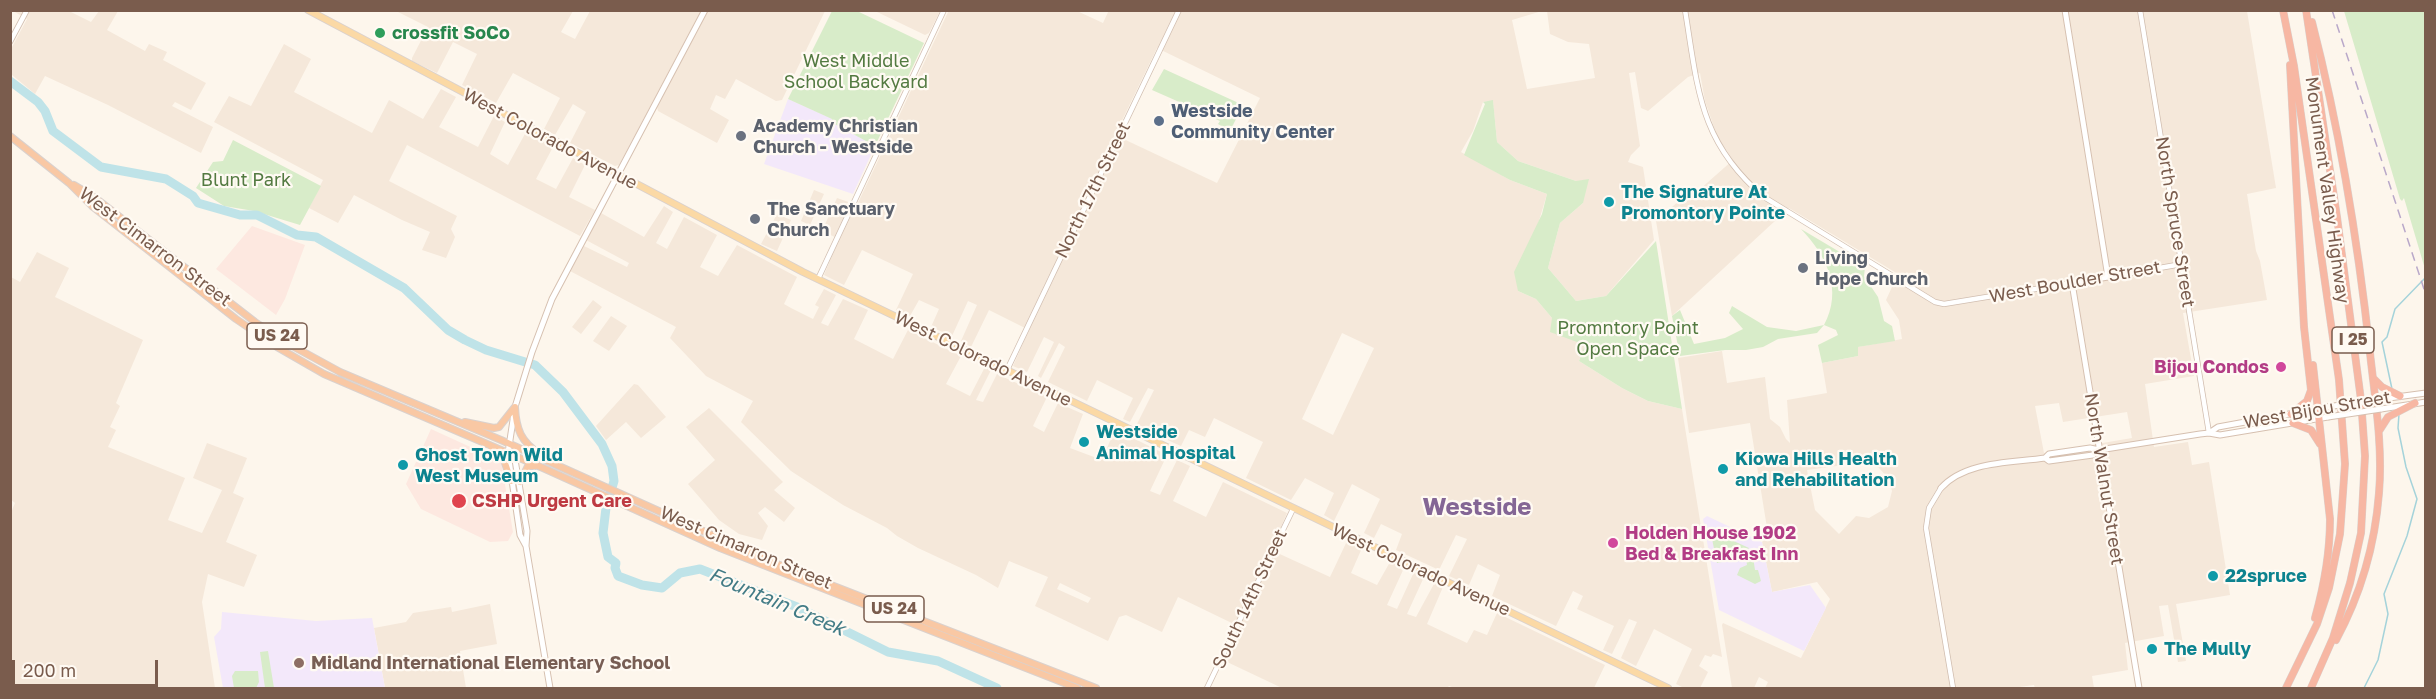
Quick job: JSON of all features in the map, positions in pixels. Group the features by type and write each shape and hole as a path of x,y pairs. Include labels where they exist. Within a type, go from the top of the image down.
{"highway":[{"name":"Monument Valley Highway","path":"2283,10 2287,24 2339,380 2345,464 2343,516 2335,563 2324,606 2304,654 2286,688"},
{"name":"Monument Valley Highway","path":"2307,10 2338,226 2365,441 2361,533 2350,583 2322,666 2311,688"},
{"path":"2307,10 2330,97 2357,245 2373,376 2380,466 2377,514 2365,576 2343,627 2322,666"},
{"path":"2287,24 2304,327 2311,390 2307,401 2291,414"},
{"name":"West Cimarron Street","path":"10,136 69,183 92,206 203,294 277,347 348,385 775,570 1077,688"},
{"name":"West Cimarron Street","path":"69,183 94,197 230,303 287,343 349,376 558,465 772,562 1096,688"},
{"path":"2304,300 2319,409 2329,502 2330,538 2320,600 2304,654"},
{"path":"2373,376 2380,386 2400,396"},
{"path":"2378,436 2382,424 2388,417 2415,404"},
{"path":"451,419 494,428 499,427 515,407"},
{"path":"515,407 518,431 525,443 558,465"},
{"path":"2293,423 2314,433 2323,453"},
{"path":"462,433 503,458 511,482"},
{"path":"520,482 528,466 543,468"}],"main road":[{"name":"West Colorado Avenue","path":"308,10 818,279 1668,688"},
{"path":"526,546 520,535 511,482 510,444 515,407 522,381 552,299 705,10"},
{"path":"2064,10 2108,277"},
{"name":"West Boulder Street","path":"2072,283 2108,277"},
{"name":"North Walnut Street","path":"2072,283 2139,688"},
{"name":"West Bijou Street","path":"2209,433 2218,427 2327,407 2426,393"},
{"name":"West Bijou Street","path":"1941,488 1949,480 1967,470 2045,458 2049,461 2093,455 2099,450 2209,433 2220,435 2426,402"},
{"path":"511,454 520,482 527,531 526,546 550,688"}],"street":[{"path":"10,42 27,10"},
{"path":"818,279 944,10"},
{"name":"North 17th Street","path":"1007,370 1179,10"},
{"name":"West Boulder Street","path":"1685,10 1705,116 1720,149 1751,186 1782,210 1935,302 1944,304 2072,283"},
{"name":"North Spruce Street","path":"2140,10 2209,433"},
{"name":"West Boulder Street","path":"2108,277 2182,264"},
{"path":"1941,488 1929,508 1926,528 1953,688"},
{"name":"South 14th Street","path":"1207,688 1293,509"}],"shaded area":[{"path":"949,10 1077,11 1103,23 1109,10 1542,11 1512,20 1527,89 1595,78 1589,44 1568,42 1550,34 1547,11 2247,11 2276,188 2247,194 2267,300 2183,313 2194,376 2145,384 2154,447 2188,442 2192,465 2209,462 2230,595 2176,604 2186,661 2178,662 2168,605 2159,606 2164,636 2125,643 2128,670 2092,676 2094,688 2035,688 2034,685 2012,688 1765,688 1768,682 1759,677 1754,688 1732,688 1723,623 1801,658 1830,599 1817,582 1772,592 1762,542 1768,534 1750,423 1689,433 1678,358 1722,351 1727,383 1765,377 1770,419 1780,427 1790,443 1787,400 1827,393 1822,363 1858,356 1858,347 1902,339 1899,320 1886,300 1898,274 1789,208 1672,316 1656,221 1689,192 1699,190 1733,160 1714,127 1705,101 1700,73 1688,77 1648,111 1641,108 1635,72 1629,73 1640,146 1628,162 1643,167 1654,240 1606,296 1576,301 1548,268 1560,223 1583,203 1576,181 1518,161 1497,142 1493,101 1483,102 1473,131 1461,152 1510,180 1547,194 1518,291 1536,299 1552,318 1585,345 1579,361 1648,401 1682,409 1722,657 1713,654 1711,657 1705,655 1699,666 1708,672 1700,688 1684,688 1676,684 1692,649 1654,629 1636,666 1621,658 1637,622 1629,619 1612,654 1603,650 1614,626 1577,609 1583,596 1573,591 1556,626 1492,596 1500,575 1478,564 1469,585 1449,576 1467,539 1456,535 1439,570 1396,550 1402,534 1381,524 1374,538 1364,533 1380,499 1352,484 1334,521 1324,515 1334,493 1305,478 1291,500 1246,478 1263,442 1214,418 1205,437 1189,430 1181,446 1136,426 1154,390 1148,388 1130,422 1123,419 1133,398 1097,380 1087,401 1048,382 1065,347 1059,343 1041,378 1038,376 1054,342 1044,337 1027,372 1013,366 1029,330 989,310 971,347 961,341 977,305 968,301 952,336 931,327 939,309 919,300 910,316 896,310 913,274 862,250 844,285 824,275 839,239 822,231 837,198 857,205","holes":["1157,48 1260,98 1217,183 1115,135","1342,333 1374,348 1333,435 1302,419","2059,403 2063,422 2127,412 2132,438 2044,453 2035,406","1866,462 1879,468 1889,479 1892,491 1888,507 1869,518 1856,516 1839,534 1815,510 1807,470"]},
{"path":"13,11 69,11 91,22 99,11 118,11 107,30 145,51 149,44 167,52 163,60 206,83 191,110 175,102 172,106 213,127 201,153 108,105 45,76 35,94 11,74 11,49 27,19"},
{"path":"396,11 573,11 561,32 575,39 590,11 701,11 619,165 615,166 570,143 586,112 573,104 555,135 544,129 560,98 513,73 496,103 462,85 477,54 453,42 437,73 412,61 428,27"},
{"path":"708,11 825,11 782,100 776,101 736,79 725,99 716,95 710,109 729,120 717,143 658,111 657,107"},
{"path":"875,11 940,11 929,33 925,35"},
{"path":"284,44 311,59 294,92 372,133 389,100 423,119 441,89 456,97 439,127 478,147 494,116 505,122 490,154 508,165 526,132 553,147 536,179 556,189 573,158 585,165 569,197 595,210 580,236 407,145 389,181 457,216 451,229 455,237 446,258 422,250 430,232 354,195 338,223 309,208 323,180 214,122 229,96 251,106"},
{"path":"788,99 833,119 832,122 875,146 853,194 764,164"},
{"path":"814,190 824,194 810,225 801,221"},
{"path":"664,206 673,212 656,243 667,249 684,217 717,235 700,267 718,276 737,245 797,277 784,304 791,308 813,319 819,307 815,305 824,289 836,295 821,323 828,326 843,299 868,310 854,339 893,359 908,330 961,356 946,384 970,396 985,367 991,370 976,400 983,402 997,374 1047,397 1033,426 1044,432 1058,403 1083,414 1070,448 1102,460 1115,429 1167,455 1150,491 1160,495 1177,460 1190,466 1173,501 1206,517 1223,482 1287,513 1271,550 1330,577 1347,541 1362,548 1351,573 1377,585 1390,562 1404,568 1387,605 1397,609 1414,572 1424,577 1407,614 1416,617 1435,582 1443,587 1427,624 1467,643 1474,630 1487,635 1497,613 1605,665 1594,688 1455,688 1449,686 1447,688 1282,688 1225,661 1240,627 1178,597 1162,632 1126,615 1119,617 1108,641 1035,606 1048,577 1009,561 998,588 918,548 887,528 843,505 791,471 741,422 753,401 706,376 670,338 676,327 570,271 584,246 627,267 629,263 586,240 601,213 644,237","holes":["1060,583 1091,598 1088,603 1057,589"]},
{"path":"777,214 791,220 777,251 761,244"},
{"path":"252,226 305,245 285,299 276,315 216,269"},
{"path":"37,252 69,268 55,297 143,340 116,403 120,406 110,427 116,430 108,447 185,478 168,520 202,533 222,490 193,478 207,443 247,458 233,493 244,498 226,542 257,555 244,587 208,574 202,602 215,688 11,688 10,515 15,503 10,499 11,277 20,282"},
{"path":"593,300 602,307 581,334 572,327"},
{"path":"611,316 627,326 609,351 593,341"},
{"path":"634,384 638,385 666,417 641,438 626,422 606,440 596,426"},
{"path":"709,408 783,482 774,490 795,508 784,522 765,507 758,513 768,526 762,540 739,534 719,520 688,484 715,460 686,427"},
{"path":"431,429 501,461 513,532 508,541 490,542 421,509 406,484"},
{"path":"1707,516 1762,542 1772,592 1810,585 1826,608 1804,651 1719,610 1703,519"},
{"path":"490,604 497,644 460,651 466,688 385,688 374,628 406,622 413,613 451,607 452,612"},
{"name":"Midland International Elementary School","path":"222,612 316,621 372,618 385,688 223,688 214,637 221,629"}],"green space":[{"name":"West Middle School Backyard","path":"832,11 857,11 924,43 875,146 831,122 832,119 788,99"},
{"path":"2344,11 2425,11 2425,269 2404,198 2402,201 2400,199"},
{"path":"1164,69 1243,105 1230,131 1218,124 1220,121 1200,112 1198,116 1189,112 1186,105 1152,90"},
{"name":"Promntory Point Open Space","path":"1493,100 1497,142 1518,161 1576,181 1589,179 1583,203 1560,223 1548,268 1576,301 1606,296 1656,241 1682,409 1648,401 1579,361 1585,345 1550,332 1552,318 1536,299 1518,291 1514,272 1542,214 1547,194 1510,180 1464,155 1485,104 1483,102"},
{"name":"Blunt Park","path":"233,140 321,186 300,225 254,211 224,206 196,188 213,162 223,161"},
{"path":"1801,229 1865,267 1864,276 1878,297 1884,321 1892,326 1895,341 1858,347 1858,356 1822,363 1818,345 1838,335 1836,330 1824,325 1830,312 1832,286 1825,262"},
{"path":"1732,306 1767,327 1796,331 1824,325 1817,333 1778,339 1763,347 1680,356 1672,316 1680,310 1694,344 1725,338 1743,329 1729,313"},
{"path":"1714,532 1749,548 1737,559 1717,563 1711,534"},
{"path":"1753,557 1755,570 1758,570 1761,581 1755,584 1737,575 1740,568 1747,565 1746,558"},
{"path":"268,651 274,688 265,688 260,652"},
{"path":"235,671 258,671 259,682 256,688 234,688 232,676"}],"waterway":[{"name":"Fountain Creek","path":"10,81 38,102 45,111 53,131 101,167 166,179 193,196 198,203 240,215 257,215 297,235 316,237 404,288 448,330 465,340 486,350 535,365 563,392 602,444 612,466 614,481 606,508 603,533 608,557 616,563 618,576 642,585 662,588 680,573 700,569 797,607 888,652 938,661 997,688"},
{"path":"2392,389 2382,342 2387,337 2395,309 2426,277"},
{"path":"2364,688 2378,660 2388,614 2384,594 2407,536 2417,499 2406,467 2398,428 2399,414"}],"railway":[{"path":"2332,10 2426,295"}],"place":[{"name":"crossfit SoCo","path":"380,33"},
{"name":"Westside Community Center","path":"1159,121"},
{"name":"Academy Christian Church - Westside","path":"741,136"},
{"name":"The Signature At Promontory Pointe","path":"1609,202"},
{"name":"The Sanctuary Church","path":"755,219"},
{"name":"Living Hope Church","path":"1803,268"},
{"name":"Bijou Condos","path":"2281,367"},
{"name":"Westside Animal Hospital","path":"1084,442"},
{"name":"Ghost Town Wild West Museum","path":"403,465"},
{"name":"Kiowa Hills Health and Rehabilitation","path":"1723,469"},
{"name":"CSHP Urgent Care","path":"459,501"},
{"name":"Holden House 1902 Bed & Breakfast Inn","path":"1613,543"},
{"name":"22spruce","path":"2213,576"},
{"name":"The Mully","path":"2152,649"},
{"name":"Midland International Elementary School","path":"299,663"}],"district":[{"name":"Westside","path":"1477,507"}]}
